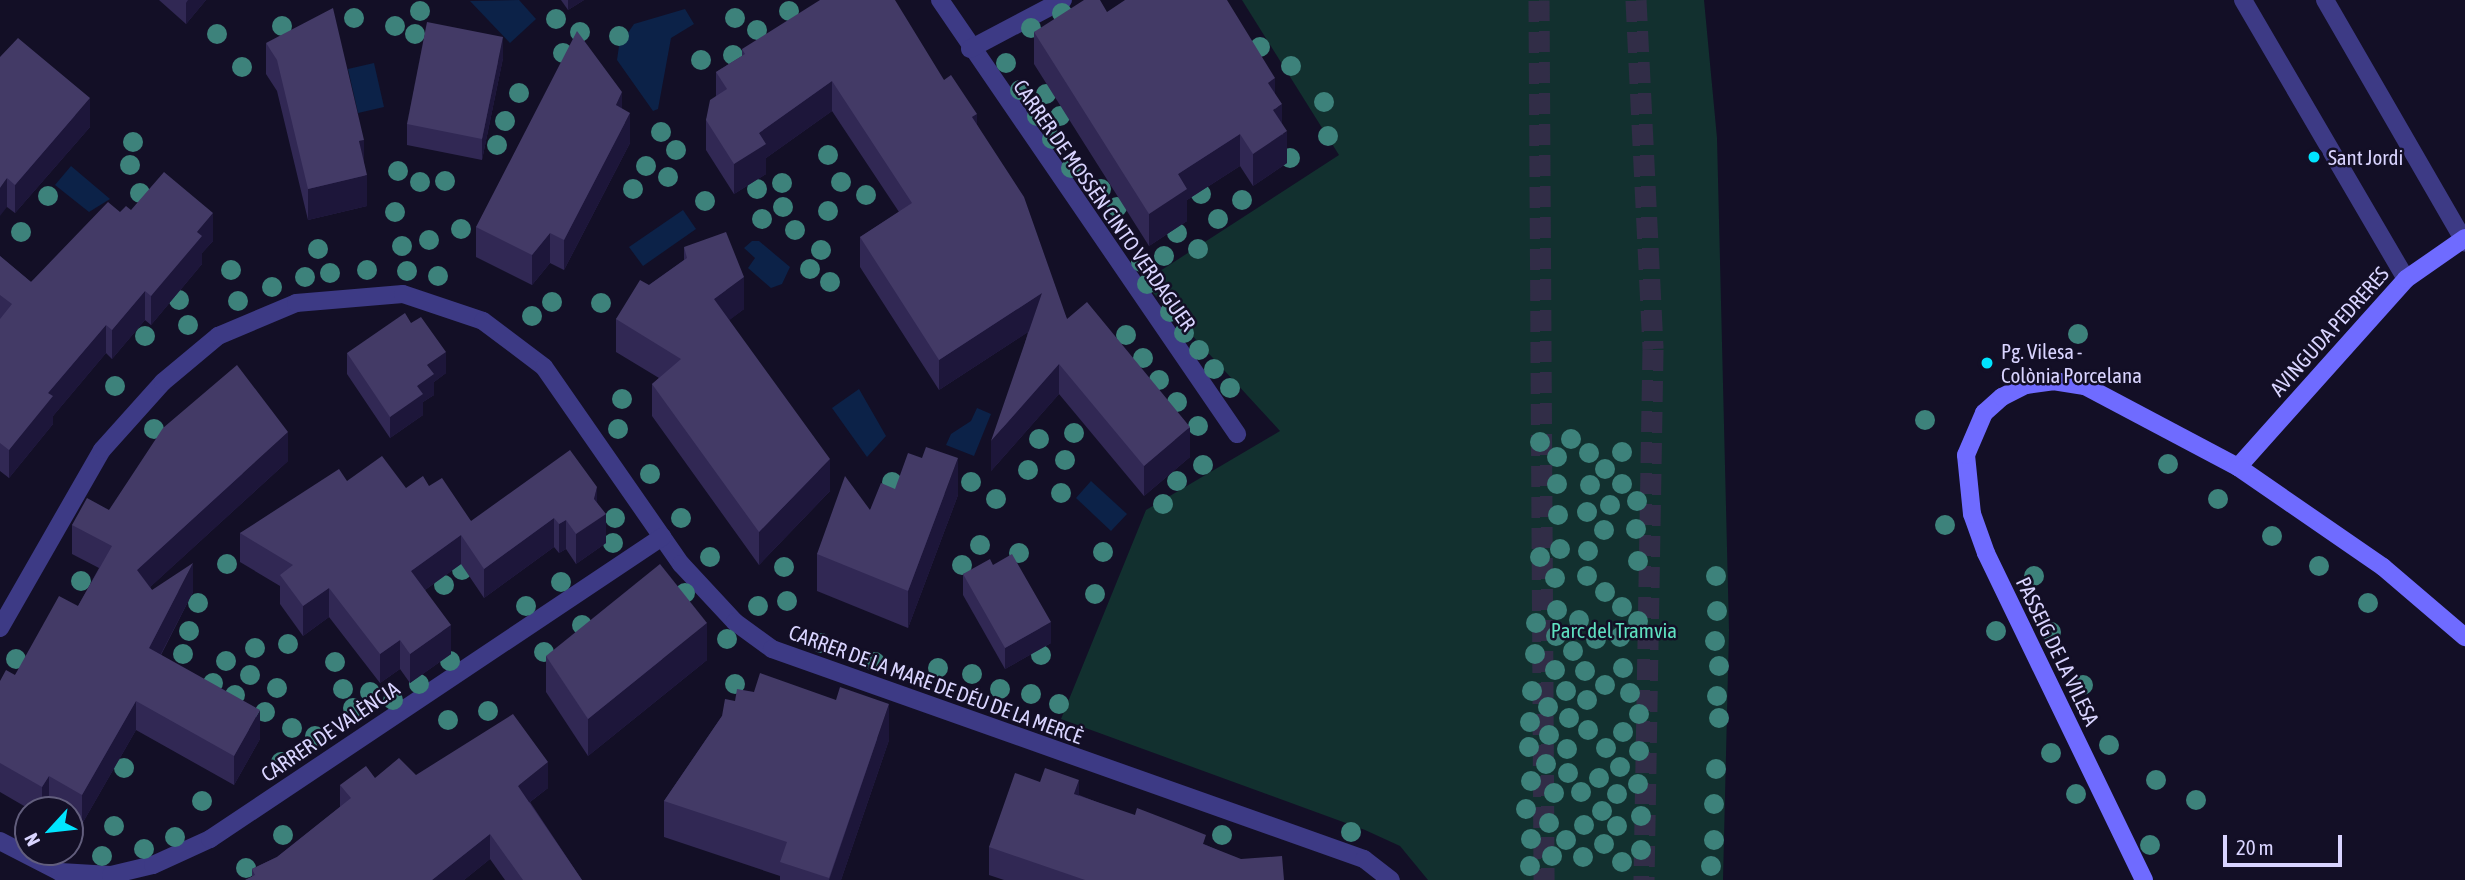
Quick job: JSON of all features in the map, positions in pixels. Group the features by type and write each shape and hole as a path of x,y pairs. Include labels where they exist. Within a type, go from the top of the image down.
{"street":[{"name":"CARRER DE MOSSÈN CINTO VERDAGUER","path":"940,0 970,49 1237,434"},
{"path":"970,49 1063,0"},
{"path":"2243,0 2406,279"},
{"path":"2325,0 2465,240"},
{"name":"AVINGUDA PEDRERES","path":"2238,467 2406,279 2465,240"},
{"name":"CARRER DE LA MARE DE DÉU DE LA MERCÈ","path":"0,628 102,450 163,382 218,336 296,303 403,294 483,321 544,367 662,537 705,592 735,622 772,649 1364,859 1391,880"},
{"name":"PASSEIG DE LA VILESA","path":"2144,880 1986,553 1966,483 1972,433 1984,413 2002,397 2026,385 2053,381 2085,386 2238,467"},
{"path":"2238,467 2383,567 2465,637"},
{"name":"CARRER DE VALÈNCIA","path":"0,841 60,872 111,875 176,855 210,839 662,537"}],"green space":[{"name":"Parc del Tramvia","path":"1242,0 1704,0 1717,138 1729,630 1723,880 1428,880 1400,846 1365,830 1061,719 1146,510 1280,431 1143,282 1339,155"}],"water":[{"path":"519,0 536,19 510,43 470,1"},
{"path":"685,9 694,24 671,38 658,109 653,111 617,60 619,46 634,24"},
{"path":"374,63 384,107 358,113 348,69"},
{"path":"71,166 110,199 89,212 55,185"},
{"path":"683,210 696,229 643,266 629,247"},
{"path":"752,241 759,241 790,267 782,284 771,288 748,268 755,258 744,248"},
{"path":"859,389 886,436 867,457 832,408"},
{"path":"977,408 991,414 974,456 946,445 951,434 971,421"},
{"path":"1091,481 1127,514 1111,531 1076,498"}],"building":[{"path":"820,0 895,0 944,80 951,75 977,114 972,117 1024,197 1067,319 1087,302 1190,427 1144,466 1059,364 991,441 1042,293 939,360 860,237 912,203 832,81 759,133 766,144 734,164 706,120 710,100 727,89 716,72 745,54 742,49"},
{"path":"1084,0 1100,0 1107,12 1125,0 1227,0 1275,78 1268,83 1282,104 1273,110 1287,131 1253,154 1240,134 1178,174 1187,189 1149,214 1034,32"},
{"path":"333,8 364,140 359,141 367,175 308,189 277,60 266,43"},
{"path":"427,22 503,37 482,139 407,124"},
{"path":"577,31 622,92 616,105 630,113 564,240 550,233 532,255 476,227"},
{"path":"18,38 90,98 15,185 7,178 0,188 0,57"},
{"path":"164,172 213,213 197,232 202,236 151,296 145,291 112,330 106,325 48,393 53,396 9,450 0,443 0,319 12,304 0,295 0,256 31,282 108,202 120,212 126,206 131,210"},
{"path":"726,232 744,277 714,299 830,459 759,532 652,384 681,359 616,319 640,280 649,285 687,258 684,247"},
{"path":"405,313 411,323 421,317 446,352 427,365 434,374 417,386 423,394 390,417 347,353"},
{"path":"237,365 288,432 137,570 152,590 193,563 149,648 260,710 234,756 136,701 82,795 49,776 42,787 0,763 0,681 6,670 15,675 59,596 78,606 112,546 72,525 87,498 109,510 163,428"},
{"path":"926,447 958,458 908,591 817,554 845,476 870,510 881,483 895,489 908,453 922,458"},
{"path":"570,450 597,487 594,499 606,514 576,534 566,520 559,524 554,518 484,569 461,535 411,571 451,625 410,654 400,640 380,654 329,588 303,606 280,575 293,565 240,533 339,469 347,481 382,456 406,488 423,476 429,486 442,478 471,521"},
{"path":"1012,554 1051,622 1005,648 963,574 990,559 993,565"},
{"path":"660,564 707,623 588,719 546,656"},
{"path":"760,673 836,700 840,687 889,704 829,878 780,862 787,842 664,801 722,716 725,699 735,701 737,689 754,692"},
{"path":"513,714 548,762 518,786 582,880 523,880 490,834 432,880 245,880 255,875 252,869 277,857 351,798 340,785 366,766 375,778 399,758 416,775"},
{"path":"1045,768 1079,780 1074,794 1135,815 1137,808 1176,823 1206,835 1203,844 1241,859 1282,856 1284,880 1085,880 989,847 1015,773 1040,782"}],"tunnel":[{"path":"1539,0 1544,880"},
{"path":"1636,0 1653,349 1644,880"}],"place":[{"name":"Sant Jordi","path":"2314,157"},
{"name":"Pg. Vilesa - Colònia Porcelana","path":"1987,363"}]}
